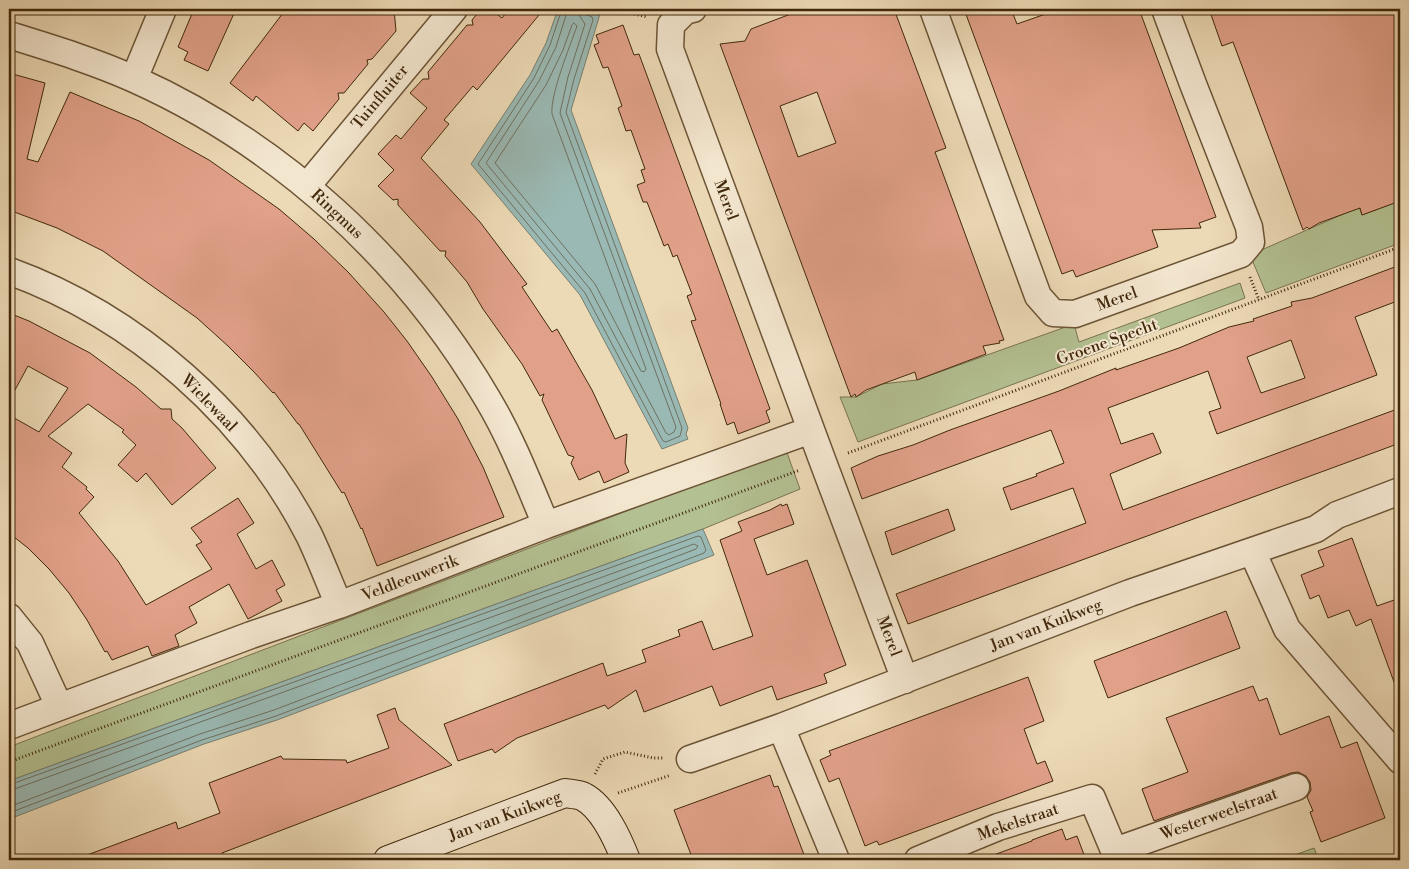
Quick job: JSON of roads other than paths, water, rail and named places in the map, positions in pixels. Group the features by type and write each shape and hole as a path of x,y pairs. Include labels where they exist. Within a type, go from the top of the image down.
{"street":[{"path":"134,79 163,9"},
{"name":"Tuinfluiter","path":"307,186 454,9"},
{"name":"Merel","path":"693,9 686,11 672,25 670,49 905,680"},
{"name":"Merel","path":"933,9 1038,296 1053,313 1075,314 1241,254 1251,242 1249,227 1165,9"},
{"name":"Ringmus","path":"9,35 71,54 134,79 195,110 244,140 307,186 359,233 407,284 449,340 487,398 519,461 546,525"},
{"name":"Wielewaal","path":"9,272 37,282 105,316 166,360 222,412 270,471 309,535 339,605"},
{"name":"Veldleeuwerik","path":"9,726 251,635 339,605 546,525 811,430"},
{"name":"Jan van Kuikweg","path":"690,759 781,727 1130,593 1316,529 1337,515 1400,491"},
{"path":"1252,551 1287,629 1400,760"},
{"path":"9,617 30,643 59,706"},
{"path":"781,727 836,860"},
{"name":"Westerweelstraat","path":"1092,798 1116,856 1296,786"},
{"name":"Jan van Kuikweg","path":"388,860 565,793 587,799 601,813 611,828 626,860"},
{"name":"Mekelstraat","path":"918,860 998,827 1092,798"}],"water":[{"path":"558,9 582,9 600,14 571,110 688,428 686,434 688,439 662,449 580,295 471,164 530,75 546,43"},
{"path":"703,529 714,555 277,720 204,744 9,818 9,781"}]}
